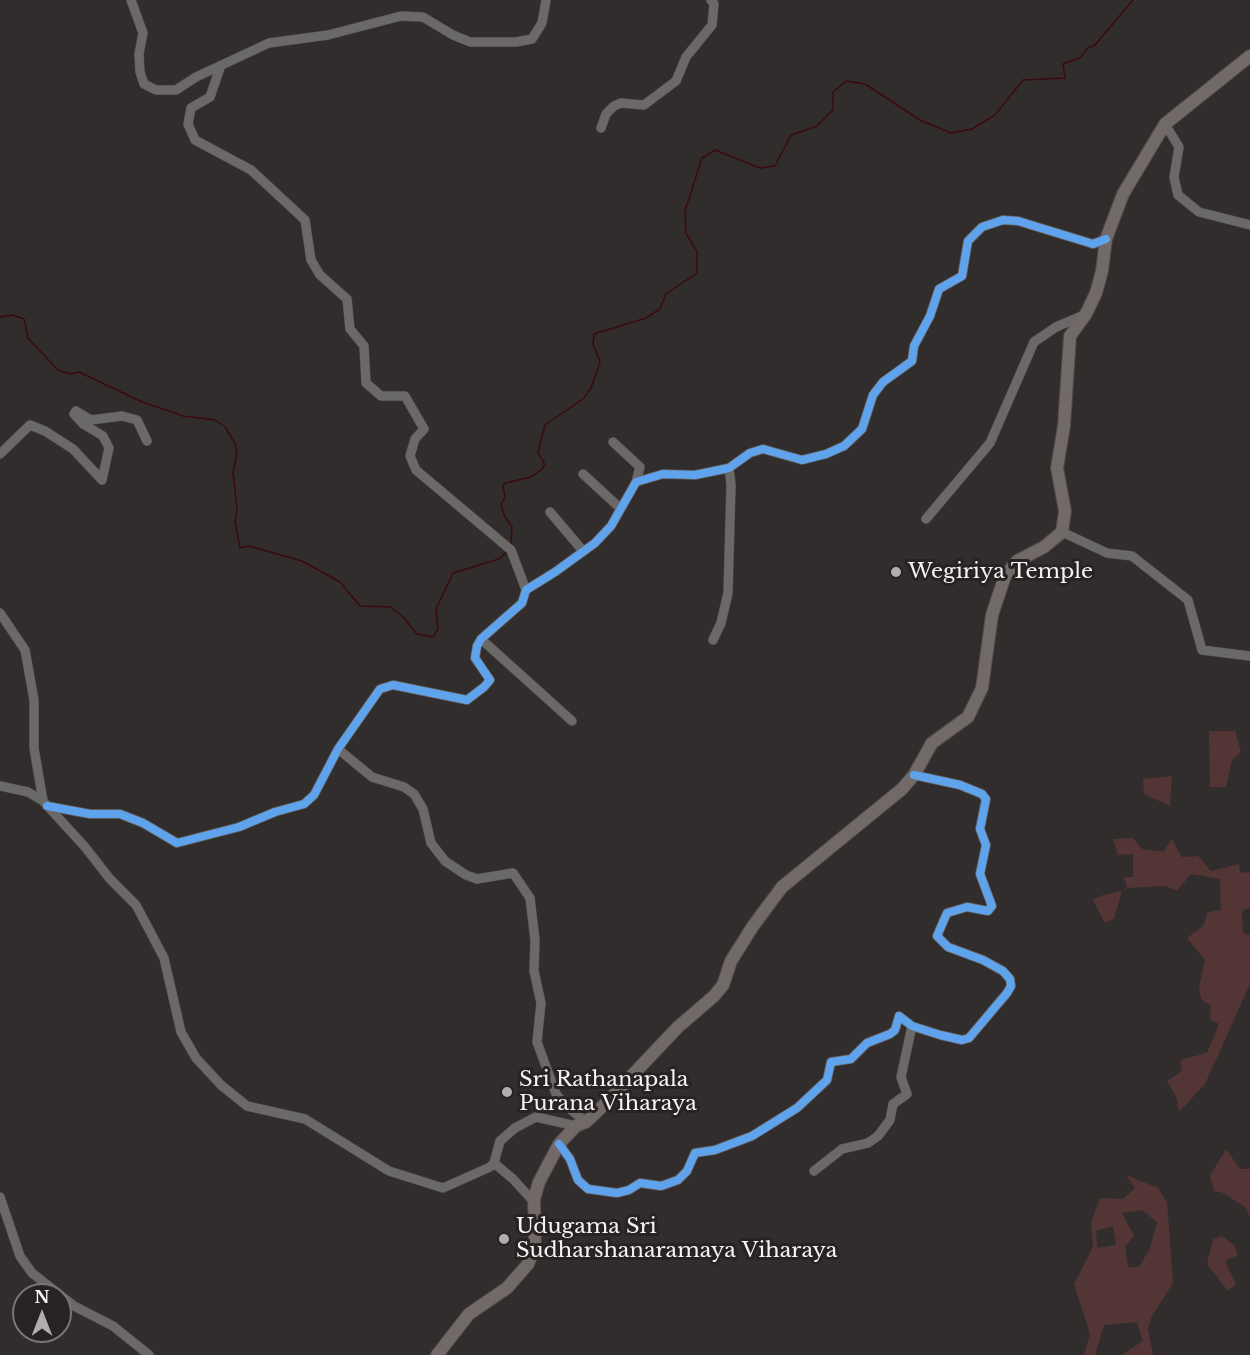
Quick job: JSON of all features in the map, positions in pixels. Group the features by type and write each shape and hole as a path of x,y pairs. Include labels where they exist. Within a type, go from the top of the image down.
{"main road":[{"path":"437,1355 469,1314 507,1288 528,1264 535,1246 534,1202 539,1182 559,1144 723,985 737,952 782,887 841,842 902,789 914,775 932,743 968,717 982,688 992,615 1005,576 1017,561 1044,547 1062,532 1065,511 1057,468 1064,426 1070,336 1086,314 1102,271 1106,239 1130,180 1165,124 1250,56"}],"street":[{"path":"131,0 143,33 138,54 144,84 156,90 176,90 268,43 328,35 401,16 423,17 453,35 470,42 516,42 532,39 542,23 546,0"},
{"path":"601,128 606,114 614,106 621,103 644,105 676,81 686,57 712,25 714,4 711,0"},
{"path":"45,804 90,814 120,814 143,823 177,843 212,835 304,804 314,795 338,749 380,689 393,685 467,700 484,687 490,680 475,658 477,646 481,639 522,603 526,590 511,550 416,470 410,456 415,439 424,429 405,396 381,396 366,383 364,346 350,329 346,300 320,275 310,260 305,220 251,170 195,140 188,124 191,108 210,97 221,65"},
{"path":"1165,124 1179,147 1174,177 1178,195 1199,212 1250,225"},
{"path":"636,482 663,474 695,475 729,468 750,453 763,449 802,459 826,454 844,446 862,429 873,395 883,382 912,361 914,346 930,316 939,289 962,276 968,241 982,227 1004,220 1018,221 1093,244 1106,239"},
{"path":"926,519 990,443 1034,342 1056,327 1086,314"},
{"path":"0,454 30,425 45,431 73,449 102,480 109,448 103,436 83,424 75,414 76,411 91,420 122,416 137,420 147,441"},
{"path":"526,590 583,551 611,526 636,482 640,467 613,442"},
{"path":"712,640 721,623 728,593 731,485 729,468"},
{"path":"583,474 620,508"},
{"path":"550,512 583,551"},
{"path":"1062,532 1107,553 1132,556 1188,600 1202,650 1250,656"},
{"path":"0,613 25,650 34,700 34,748 45,804"},
{"path":"481,639 572,721"},
{"path":"338,749 372,777 404,787 414,794 423,809 430,843 445,861 466,875 477,879 513,873 530,898 535,940 534,971 541,1003 537,1042 556,1094 581,1124"},
{"path":"559,1144 570,1159 578,1180 588,1190 617,1193 640,1184 661,1186 678,1180 687,1171 695,1153 715,1150 752,1136 797,1108 827,1080 831,1062 852,1059 867,1043 890,1034 895,1030 898,1016 912,1026 940,1035 962,1040 969,1038 1011,986 1010,979 1003,971 948,947 937,936 947,913 967,907 988,910 992,906 980,874 986,845 980,830 986,799 982,794 960,785 914,775"},
{"path":"0,786 27,792 45,804 86,847 110,879 136,904 164,958 181,1032 196,1058 221,1085 247,1106 305,1119 389,1171 424,1184 443,1188 494,1163 500,1141 515,1128 536,1117 581,1124"},
{"path":"814,1171 842,1149 868,1143 878,1136 890,1120 893,1104 907,1094 902,1077 912,1026"},
{"path":"494,1163 513,1179 534,1202"},
{"path":"0,1197 20,1256 32,1273 74,1306 113,1326 149,1355"}],"shaded area":[{"path":"1209,731 1235,731 1241,752 1232,760 1226,787 1210,787"},
{"path":"1172,776 1170,806 1144,794 1143,779"},
{"path":"1133,838 1142,849 1163,852 1172,839 1182,857 1198,856 1211,871 1239,864 1240,872 1250,873 1250,908 1242,911 1243,933 1250,935 1250,984 1205,1084 1179,1112 1176,1096 1167,1081 1182,1071 1180,1060 1207,1053 1219,1024 1210,1019 1211,1006 1201,999 1199,987 1205,960 1187,938 1203,926 1208,912 1221,910 1220,879 1191,874 1177,891 1166,886 1127,888 1124,877 1133,877 1133,854 1118,855 1113,839"},
{"path":"1122,891 1114,918 1105,923 1093,900 1103,895"},
{"path":"1226,1149 1240,1169 1250,1169 1250,1217 1245,1207 1221,1192 1214,1191 1210,1176"},
{"path":"1126,1175 1158,1188 1167,1202 1173,1283 1151,1318 1148,1329 1153,1355 1122,1355 1143,1341 1137,1322 1104,1325 1095,1355 1084,1355 1090,1334 1074,1284 1093,1247 1091,1222 1100,1198 1123,1199 1135,1188","holes":["1142,1210 1157,1222 1150,1248 1139,1267 1128,1267 1125,1246 1134,1236 1122,1213","1113,1226 1116,1245 1097,1248 1096,1231"]},
{"path":"1222,1236 1234,1245 1238,1255 1225,1261 1236,1284 1228,1291 1207,1264 1213,1239"}],"waterway":[{"path":"511,545 512,527 501,505 505,497 503,486 505,483 531,477 545,465 538,452 545,425 584,398 591,388 600,362 593,344 594,334 646,318 660,309 666,294 697,273 697,252 686,233 685,211 702,158 715,150 760,168 775,166 791,135 817,126 833,110 833,92 846,81 865,84 920,120 951,133 972,129 995,115 1023,80 1065,78 1063,64 1080,58 1088,48 1095,45 1133,0"},
{"path":"0,317 12,315 24,319 28,338 58,370 70,374 79,372 140,401 183,416 215,420 225,427 235,443 237,453 233,473 237,509 235,522 240,548 249,546 302,561 340,582 360,606 391,607 417,634 433,637 438,629 436,609 453,573 499,559 507,552"}],"cycle path":[{"path":"47,806 90,814 120,814 143,823 177,843 239,827 275,812 304,804 314,795 338,749 380,689 393,685 467,700 484,687 490,680 475,658 481,639 522,603 526,590 595,543 611,526 636,482 663,474 695,475 729,468 750,453 763,449 802,460 826,454 844,446 862,429 873,395 883,382 912,361 914,346 930,316 939,289 962,276 968,241 982,227 1003,220 1018,221 1093,244 1106,239"},
{"path":"559,1144 570,1159 578,1180 588,1189 617,1193 629,1190 640,1183 661,1186 678,1180 687,1171 695,1153 715,1150 752,1136 797,1108 827,1080 831,1062 851,1059 867,1043 890,1034 895,1030 899,1016 912,1026 940,1035 962,1040 969,1038 1007,993 1011,986 1010,979 1003,971 983,960 948,947 937,936 947,913 967,907 988,911 992,906 980,874 986,845 980,829 986,799 982,794 960,785 914,775"}],"place":[{"name":"Wegiriya Temple","path":"896,572"},
{"name":"Sri Rathanapala Purana Viharaya","path":"507,1092"},
{"name":"Udugama Sri Sudharshanaramaya Viharaya","path":"504,1239"}]}
